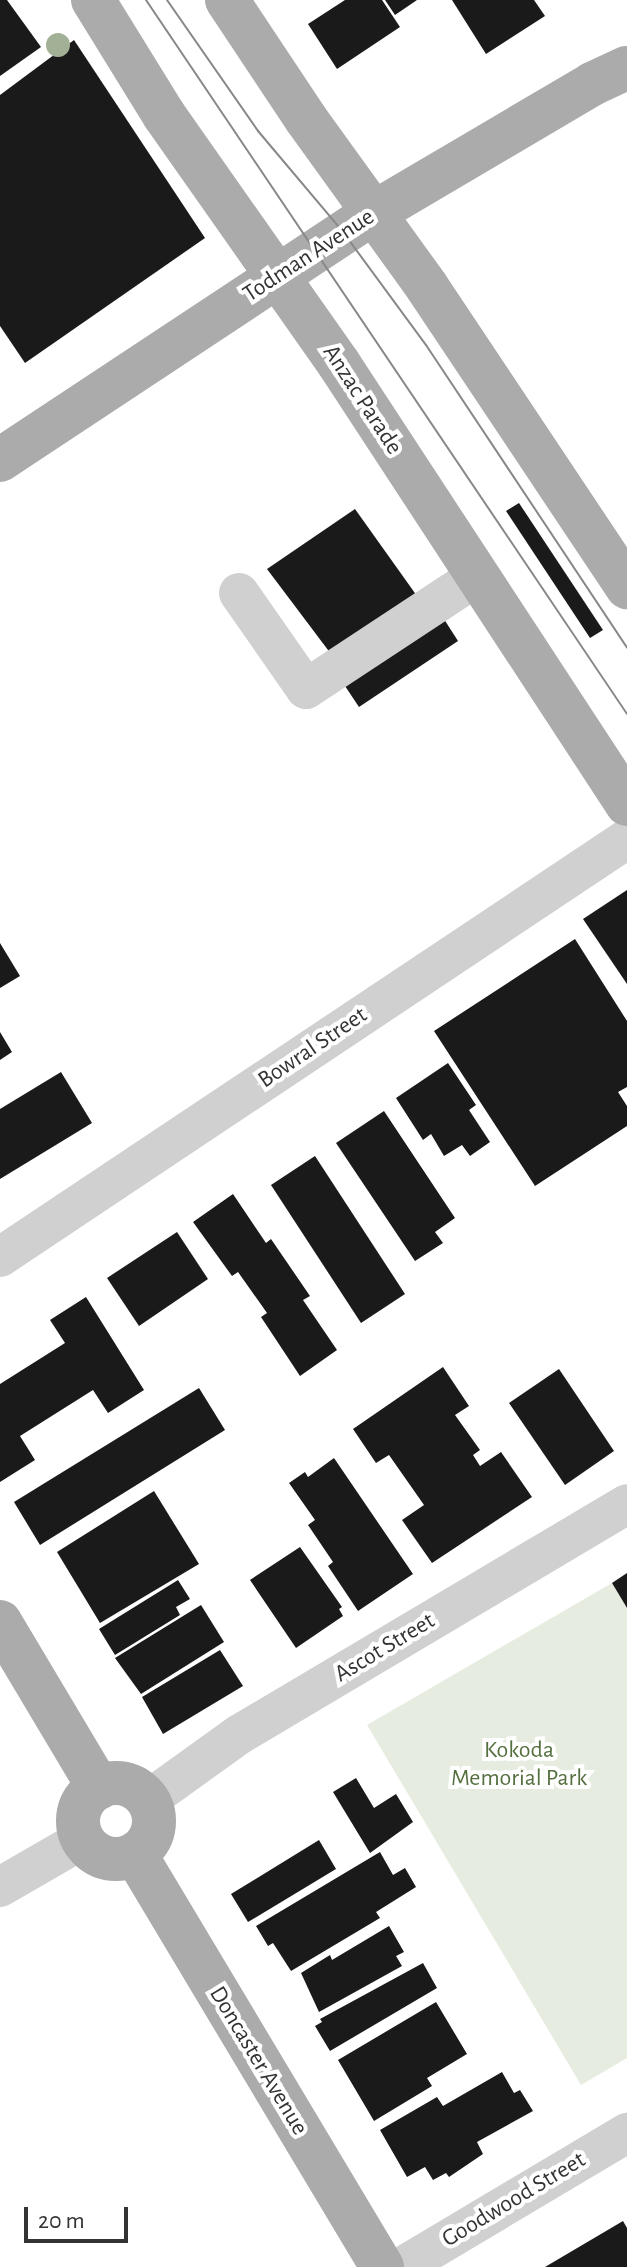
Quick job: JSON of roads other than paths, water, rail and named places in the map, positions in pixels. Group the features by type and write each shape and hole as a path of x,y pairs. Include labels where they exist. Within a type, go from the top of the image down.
{"main road":[{"name":"Anzac Parade","path":"93,0 164,115 279,275 627,804"},
{"path":"227,0 306,119 375,212 627,587"},
{"name":"Todman Avenue","path":"0,460 375,212 592,84 627,68"},
{"path":"0,1622 99,1788"},
{"path":"115,1783 128,1785 148,1800 153,1810 152,1835 135,1854 111,1859 89,1848 83,1839 79,1813 84,1801 99,1788 115,1783"},
{"name":"Doncaster Avenue","path":"135,1854 382,2267"}],"street":[{"path":"239,593 306,689 476,577"},
{"name":"Bowral Street","path":"0,1257 627,839"},
{"name":"Ascot Street","path":"148,1800 240,1734 627,1504"},
{"path":"0,1887 83,1839"},
{"name":"Goodwood Street","path":"402,2267 627,2133"}],"tram line":[{"path":"146,0 627,714"},
{"path":"167,0 258,131 343,232 426,345 627,647"}],"park label":[{"name":"Kokoda Memorial Park","path":"519,1765"}]}
